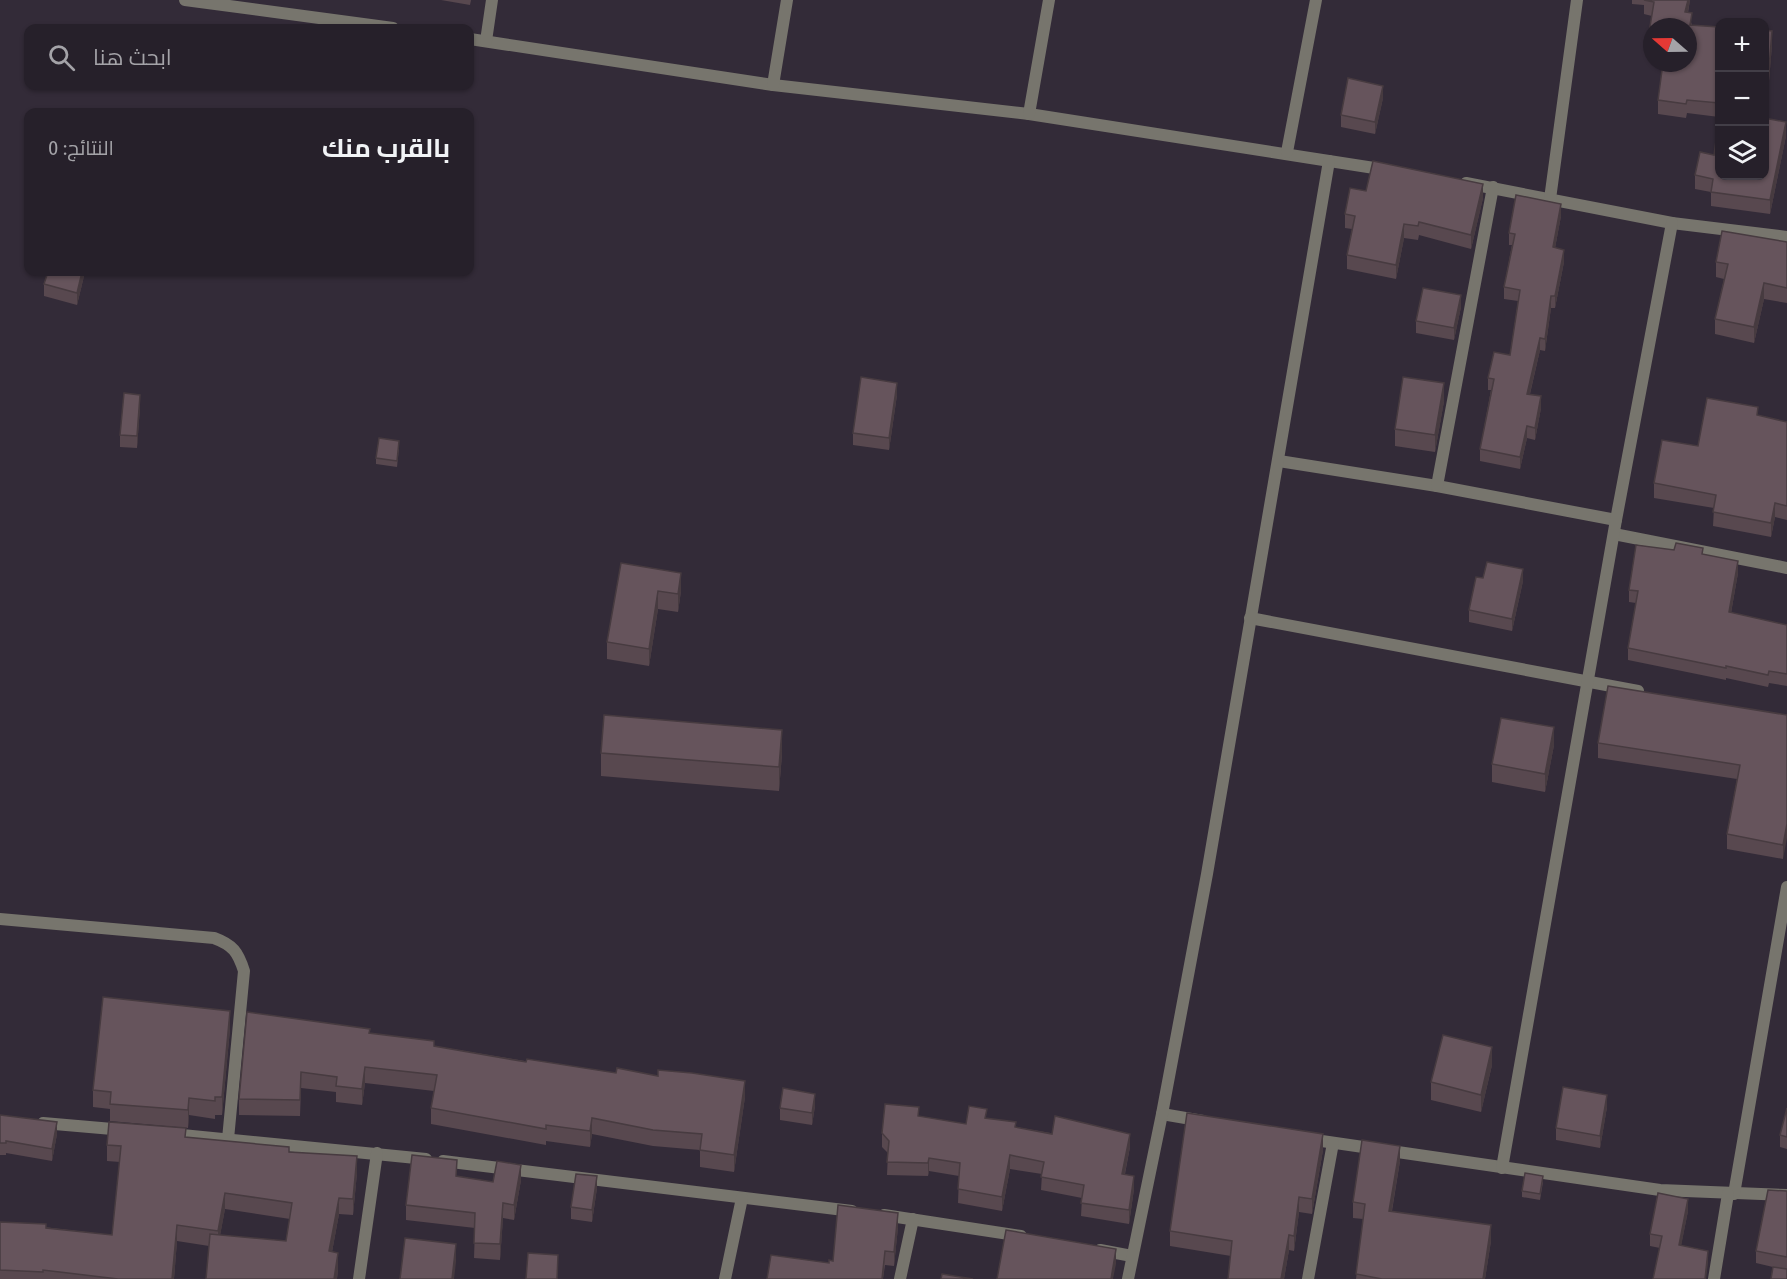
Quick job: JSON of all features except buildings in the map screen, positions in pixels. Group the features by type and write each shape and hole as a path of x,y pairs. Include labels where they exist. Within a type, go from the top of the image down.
{"street":[{"path":"185,0 363,24"},
{"path":"486,41 492,0"},
{"path":"773,85 787,0"},
{"path":"1029,114 1049,0"},
{"path":"1287,152 1316,0"},
{"path":"1551,199 1577,0"},
{"path":"474,40 773,85 1029,114 1287,152 1399,172"},
{"path":"1128,1279 1162,1114 1279,461 1329,161"},
{"path":"1458,181 1672,223 1786,233"},
{"path":"1437,486 1493,187"},
{"path":"1502,1168 1616,520 1672,223"},
{"path":"1279,461 1437,486 1616,520"},
{"path":"1614,534 1787,568"},
{"path":"1250,618 1647,693"},
{"path":"1714,1279 1787,887"},
{"path":"0,919 214,938 231,944 244,971 228,1139"},
{"path":"1162,1114 1219,1124"},
{"path":"34,1123 137,1131"},
{"path":"160,1133 377,1153 913,1219 1035,1238"},
{"path":"1299,1137 1660,1190 1787,1195"},
{"path":"1308,1279 1333,1143"},
{"path":"359,1279 377,1153"},
{"path":"725,1279 742,1198"},
{"path":"900,1279 913,1219"},
{"path":"1090,1248 1132,1256"}]}
